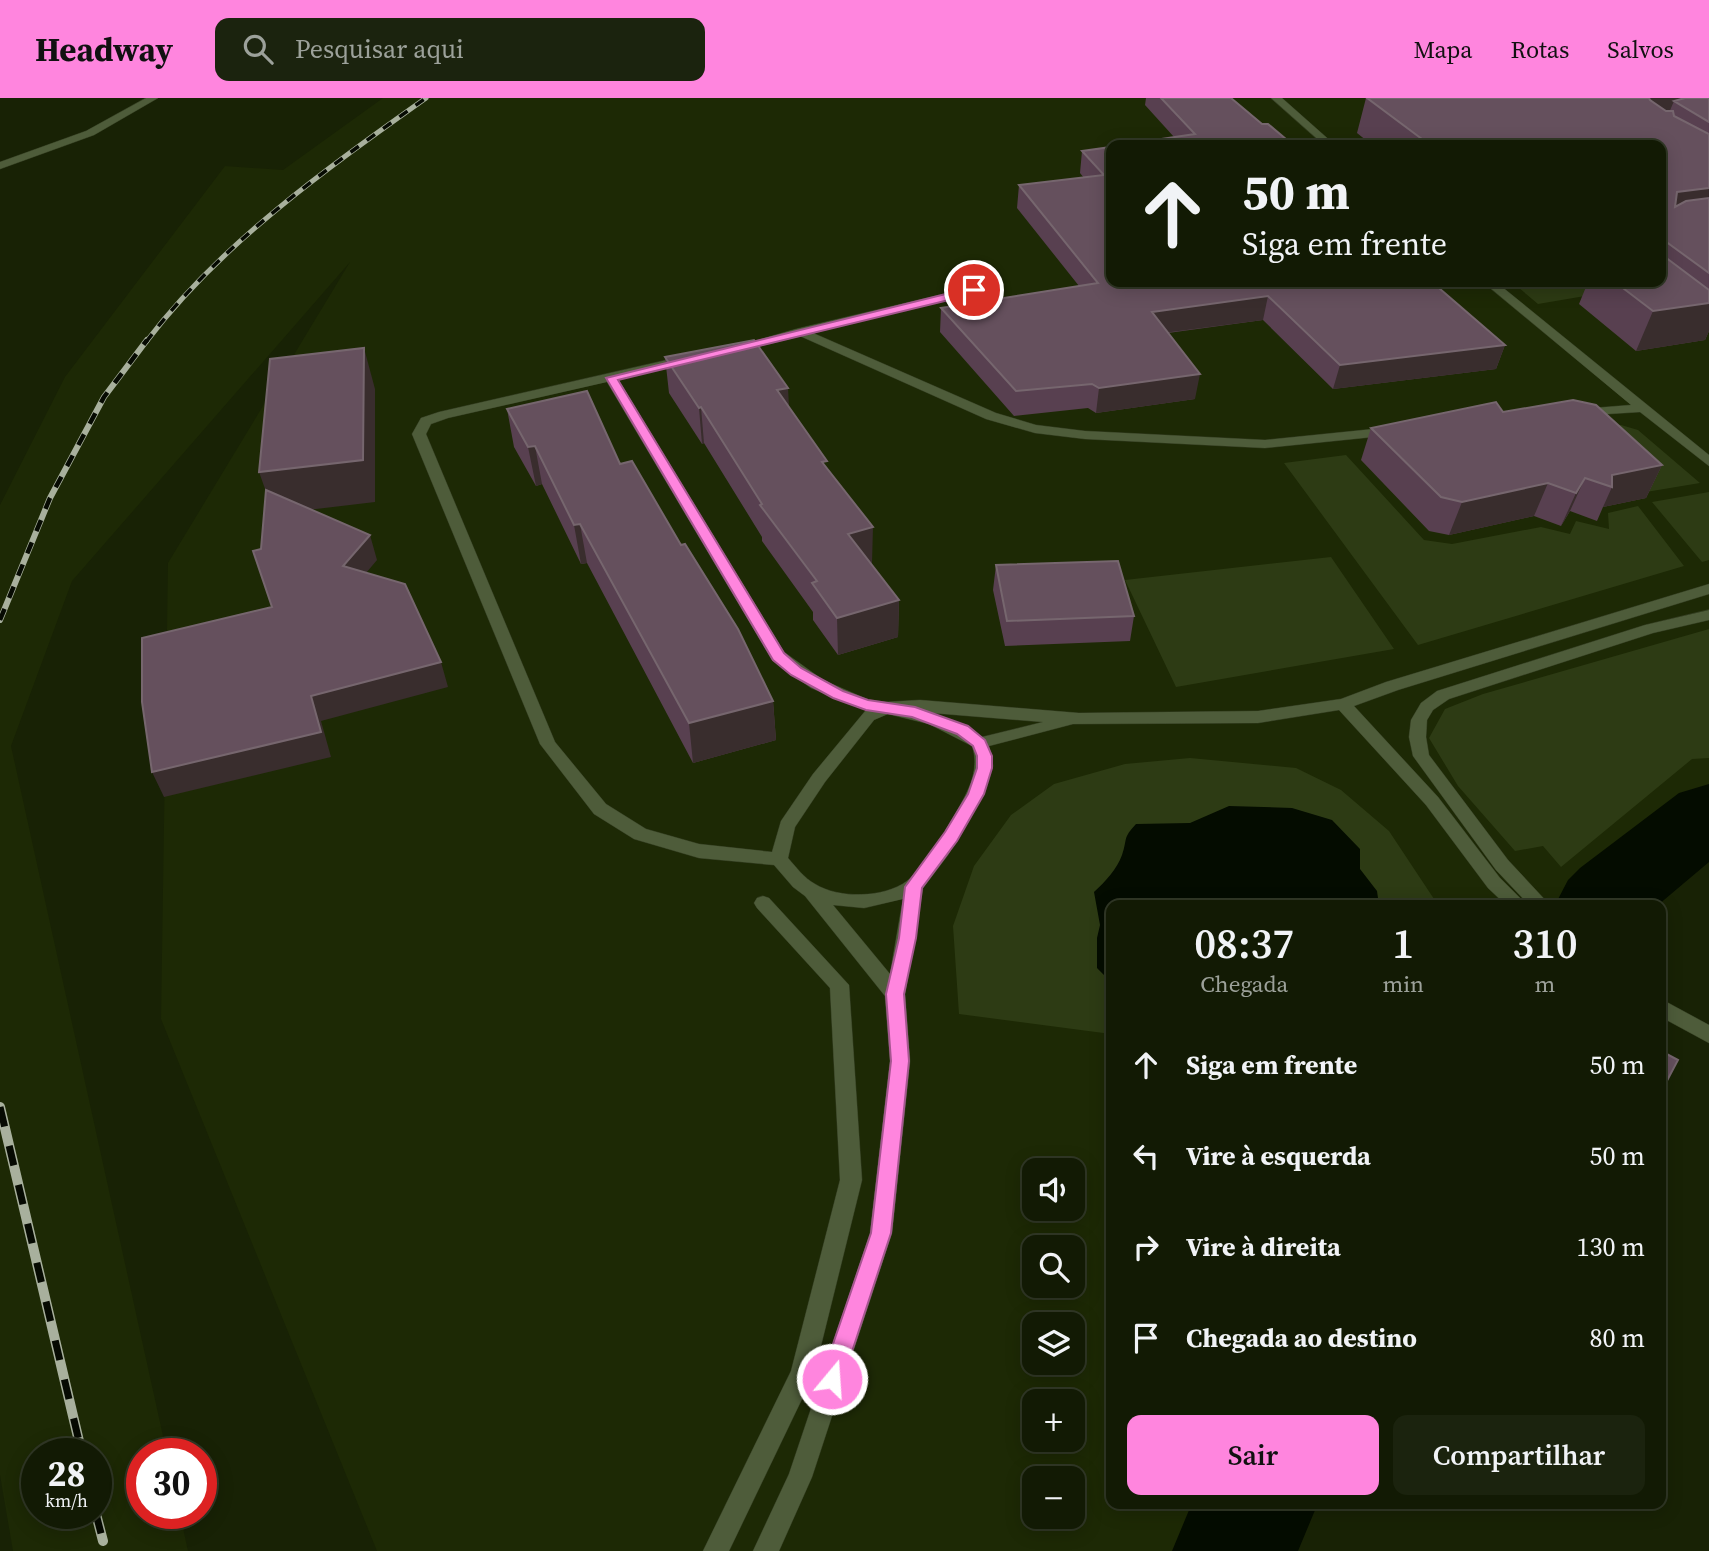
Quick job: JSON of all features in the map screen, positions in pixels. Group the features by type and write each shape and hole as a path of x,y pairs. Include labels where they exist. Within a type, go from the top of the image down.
{"street":[{"path":"0,166 90,133 153,98"},
{"path":"1276,98 1324,140"},
{"path":"719,352 999,284"},
{"path":"1495,287 1709,462"},
{"path":"800,332 991,416 1035,429 1085,435 1265,444 1411,430"},
{"path":"706,355 444,415 426,421 419,434 548,744 600,809 640,834 699,851 779,859 794,877 812,892 895,994"},
{"path":"611,378 778,656 796,671 838,695 866,705 915,712 962,730 979,743 985,768 976,794 951,836 914,887 895,994 900,1061 881,1233 800,1477 766,1551"},
{"path":"1573,414 1640,408"},
{"path":"779,859 787,826 819,778 869,716 886,708 920,706 1079,719 1258,717 1343,704 1392,686 1709,589"},
{"path":"1537,900 1502,865 1421,756 1416,736 1425,709 1429,703 1443,695 1486,680 1650,629 1709,615"},
{"path":"1343,704 1432,801 1494,883 1513,900"},
{"path":"979,743 1079,719"},
{"path":"812,892 850,901 884,899 914,887"},
{"path":"716,1551 802,1374 851,1180 839,985 764,903"},
{"path":"1666,1010 1709,1035"}],"shaded area":[{"path":"383,98 1709,98 1709,805 1612,892 1598,900 1106,900 1106,1509 1214,1509 1192,1551 377,1551 161,1019 168,563 350,262 72,581 11,746 163,1438 126,1438 126,1529 183,1529 188,1551 13,1551 0,1475 0,505 65,377 225,166 283,170"},
{"path":"1518,287 1632,288 1538,304"},
{"path":"1621,425 1638,430 1700,483 1646,492 1568,432"},
{"path":"1346,455 1424,540 1452,544 1541,527 1570,534 1576,521 1609,529 1608,513 1638,506 1684,566 1418,645 1284,463"},
{"path":"1709,492 1709,560 1702,562 1652,502"},
{"path":"1331,557 1394,649 1176,687 1125,580"},
{"path":"1709,629 1709,758 1692,759 1561,867 1543,846 1515,851 1458,786 1429,738 1445,709 1483,694"},
{"path":"1190,758 1296,768 1341,790 1389,831 1435,900 1106,900 1106,1033 959,1014 953,926 974,866 1011,815 1054,784 1125,764"},
{"path":"1229,806 1292,808 1332,820 1360,849 1360,869 1377,891 1378,900 1106,900 1106,977 1097,968 1100,925 1094,892 1117,865 1126,839 1136,824 1190,823"}],"building":[{"path":"1161,98 1231,98 1262,124 1268,124 1287,140 1155,140 1195,134"},
{"path":"1367,98 1649,98 1666,111 1673,111 1674,116 1709,134 1709,188 1677,192 1675,207 1686,201 1709,198 1709,273 1666,242 1666,140 1423,140"},
{"path":"1709,98 1709,122 1674,101"},
{"path":"1106,148 1106,287 1438,287 1505,345 1340,365 1268,296 1152,312 1200,374 1099,388 1092,384 1016,391 941,308 1098,283 1019,185 1104,175 1082,151"},
{"path":"1666,258 1709,290 1709,303 1653,311 1622,287 1666,287"},
{"path":"754,340 788,388 777,390 827,461 822,462 873,527 848,534 899,600 837,618 812,583 817,581 760,505 762,504 701,407 699,408 665,357"},
{"path":"364,348 363,460 259,472 270,359"},
{"path":"587,391 620,464 632,461 681,545 685,544 738,629 773,701 689,723 580,524 574,525 535,446 528,447 507,409"},
{"path":"1573,400 1596,405 1662,465 1612,475 1612,487 1585,478 1576,493 1548,483 1462,502 1441,497 1371,428 1496,402 1503,412"},
{"path":"266,490 370,535 343,566 405,584 441,662 311,696 321,732 152,772 142,702 142,638 272,607 253,551 261,549"},
{"path":"1118,561 1134,616 1007,621 996,565"},
{"path":"1666,1054 1678,1060 1666,1083"}],"waterway":[{"path":"1605,900 1709,815"},
{"path":"1234,1551 1254,1509"}],"railway":[{"path":"146,342 175,306 241,240 350,152 426,98"},
{"path":"0,620 50,498 104,397 147,340"},
{"path":"0,1107 78,1438"},
{"path":"100,1529 103,1541"}],"route":[{"path":"832,1379 881,1233 900,1061 895,994 914,887 951,836 976,794 985,768 984,756 979,743 962,730 915,712 866,705 838,695 796,671 778,656 611,378 974,290"}]}
